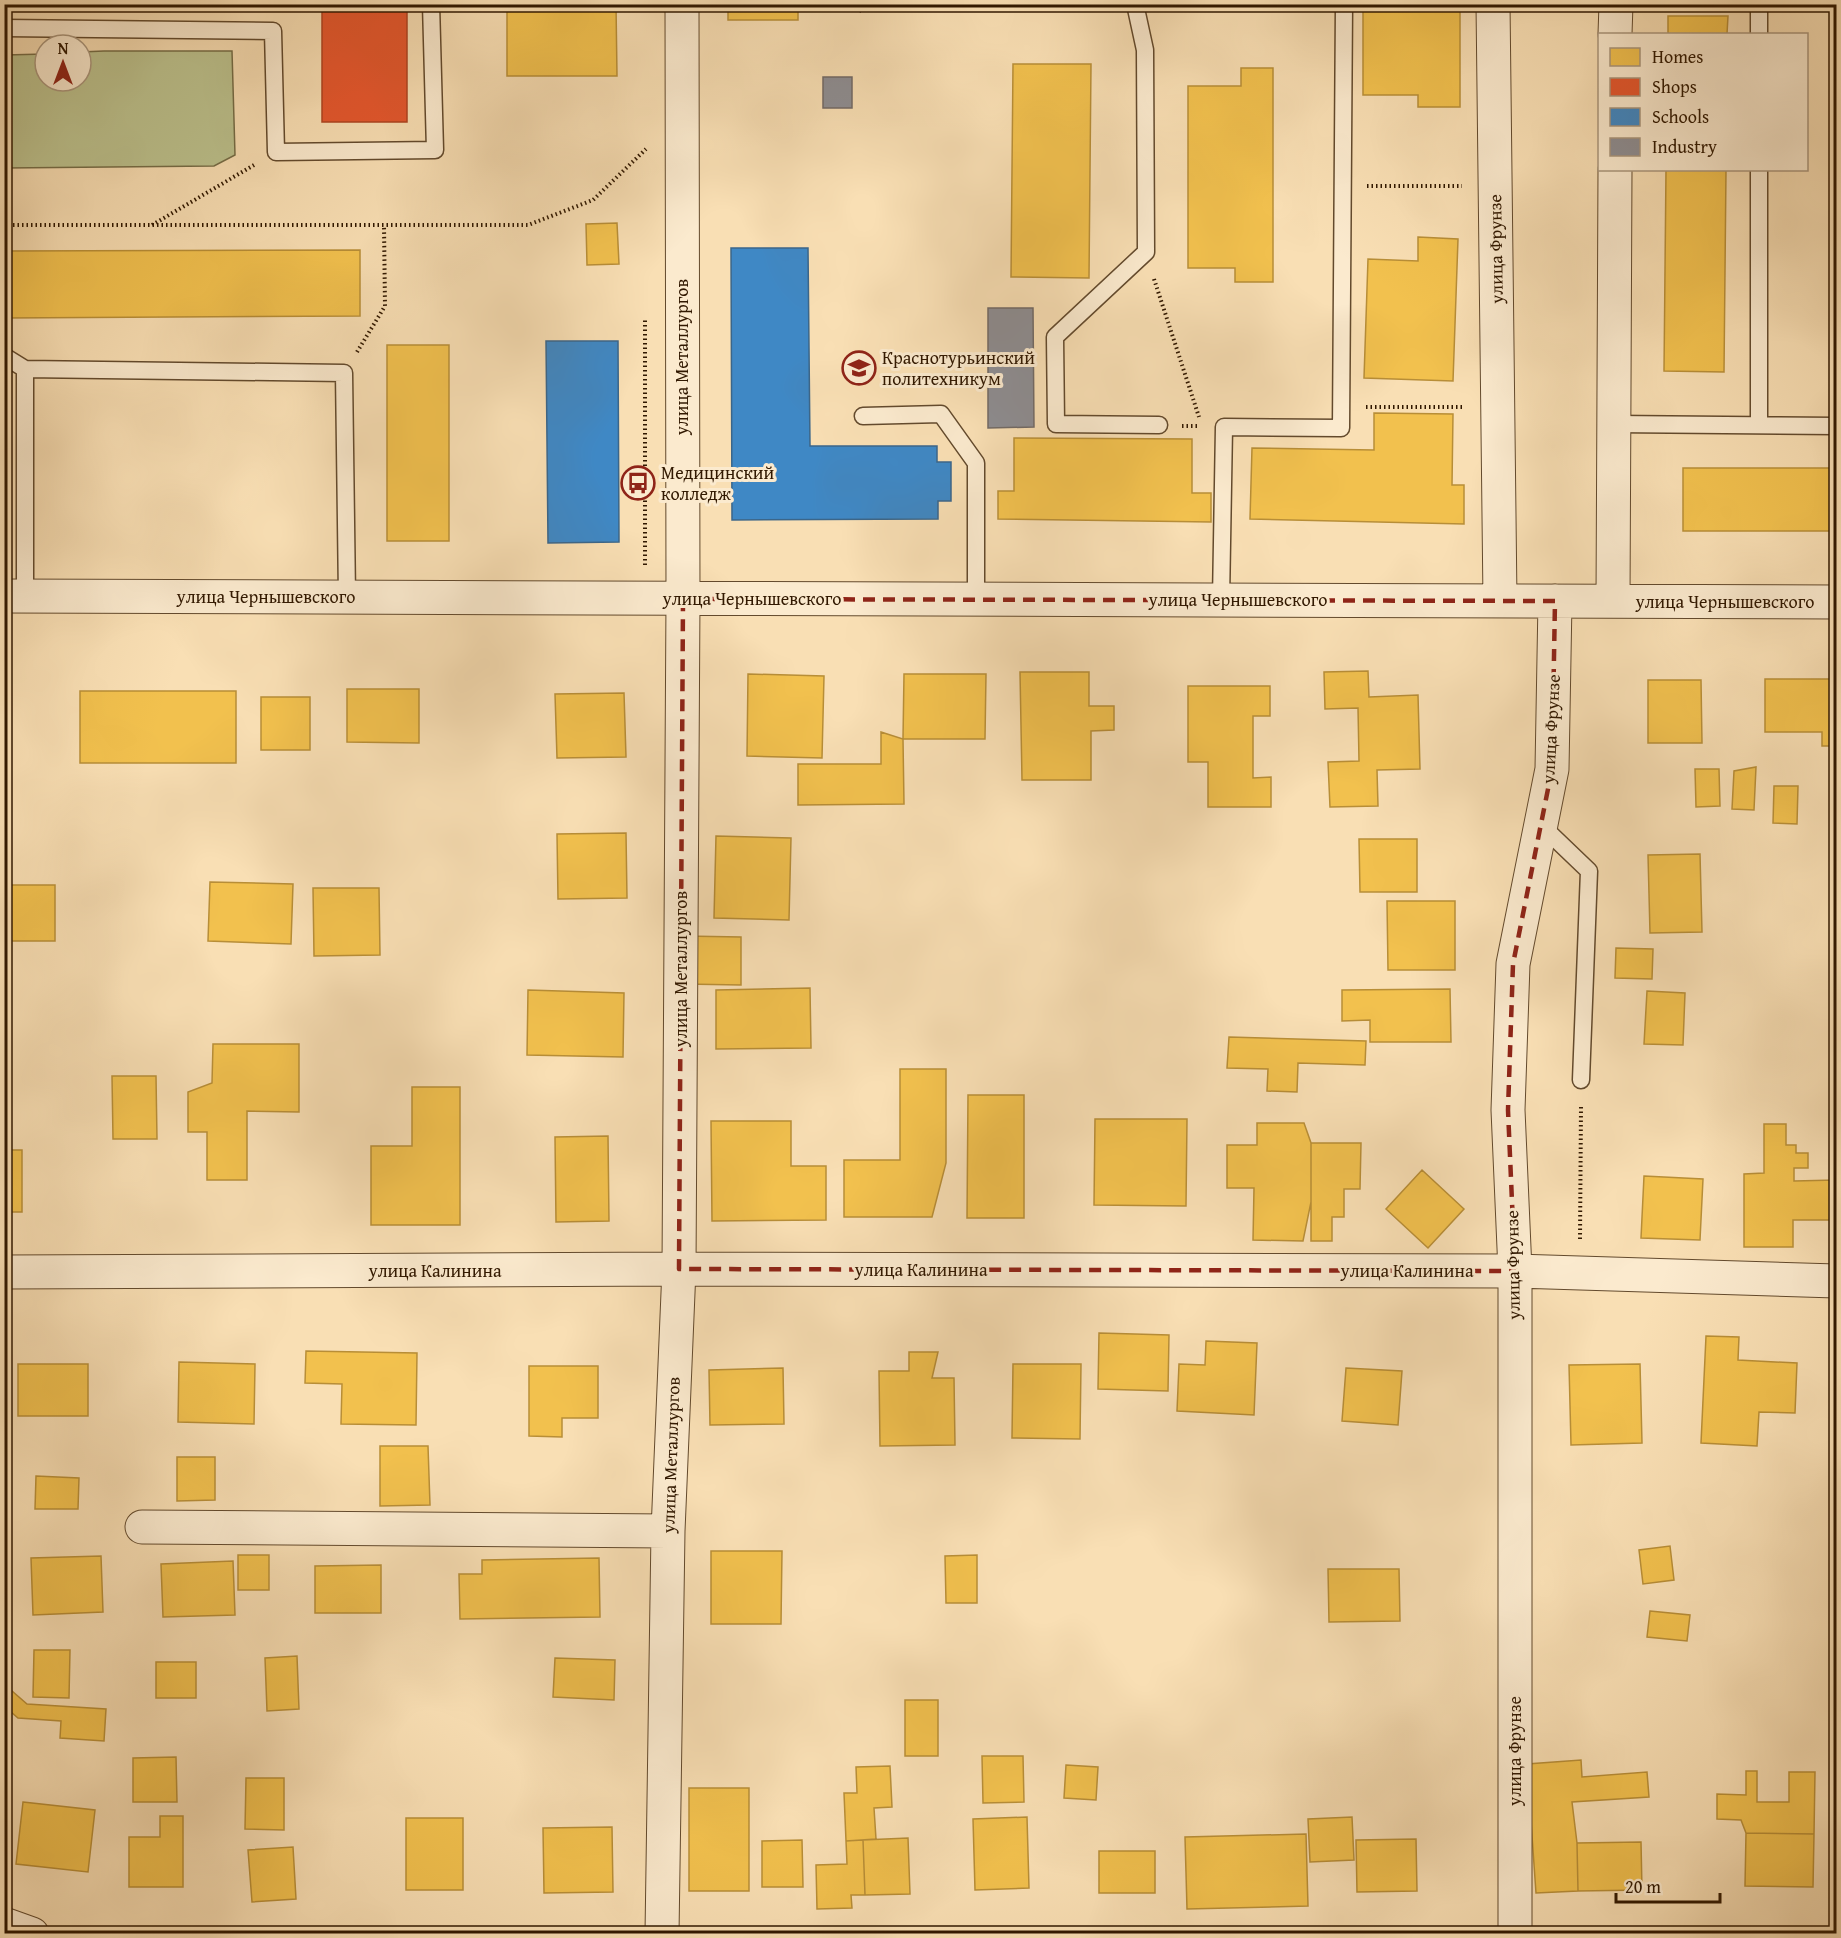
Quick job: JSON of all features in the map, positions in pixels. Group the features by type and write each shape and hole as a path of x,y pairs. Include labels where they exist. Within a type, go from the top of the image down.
{"street":[{"name":"улица Металлургов","path":"662,1934 668,1531 679,1269 683,598 682,4"},
{"name":"улица Фрунзе","path":"1492,4 1500,601"},
{"path":"1616,4 1616,33"},
{"path":"1613,601 1615,171"},
{"name":"улица Чернышевского","path":"15,596 1836,602"},
{"name":"улица Фрунзе","path":"1515,1934 1515,1271 1508,1110 1513,964 1552,769 1555,601"},
{"name":"улица Калинина","path":"4,1272 679,1269 1515,1271 1836,1281"},
{"path":"142,1527 668,1531"},
{"path":"4,1924 32,1934"}],"lane":[{"path":"4,28 273,31 276,152 435,150 431,4"},
{"path":"1135,4 1145,50 1146,252 1055,336 1056,424 1159,425"},
{"path":"1221,600 1224,427 1341,428 1344,4"},
{"path":"1759,4 1759,33"},
{"path":"1759,171 1759,425"},
{"path":"4,356 25,369 344,373 347,597"},
{"path":"15,596 25,369"},
{"path":"863,416 942,414 976,463 976,600"},
{"path":"1614,424 1836,426"},
{"path":"1541,825 1589,871 1581,1080"}],"path":[{"path":"859,12 862,4"},
{"path":"4,225 528,225 593,200 646,149"},
{"path":"151,226 276,152"},
{"path":"1343,186 1473,186"},
{"path":"344,373 385,306 384,225"},
{"path":"1146,252 1202,427 1159,425"},
{"path":"1341,406 1464,407"},
{"path":"1580,1273 1581,1080"}],"highlighted area":[{"path":"683,599 1555,601 1552,769 1513,964 1508,1110 1515,1271 679,1269"}],"green space":[{"path":"93,51 232,51 235,155 214,166 5,168 5,55 33,54 33,93 93,93"}],"building: Homes":[{"path":"507,4 616,4 617,76 507,76"},
{"path":"728,4 798,4 798,20 728,20"},
{"path":"1363,4 1460,4 1460,107 1418,107 1418,95 1363,95"},
{"path":"1668,16 1728,16 1727,33 1668,33"},
{"path":"1013,64 1091,64 1089,278 1011,277"},
{"path":"1241,68 1273,68 1273,282 1235,282 1235,268 1188,268 1188,86 1241,86"},
{"path":"1666,171 1726,171 1724,372 1664,371"},
{"path":"617,223 619,264 587,265 586,224"},
{"path":"1418,237 1458,239 1453,381 1364,378 1368,259 1418,261"},
{"path":"360,250 360,316 4,318 4,251"},
{"path":"387,345 449,345 449,541 387,541"},
{"path":"1374,413 1453,414 1452,485 1464,485 1464,524 1250,519 1252,448 1374,450"},
{"path":"1014,438 1192,439 1192,493 1211,493 1211,522 998,519 998,491 1014,491"},
{"path":"1683,468 1836,468 1836,531 1683,531"},
{"path":"1368,671 1369,697 1418,695 1420,769 1377,770 1378,806 1330,807 1328,762 1359,761 1358,708 1325,709 1324,672"},
{"path":"1020,672 1089,672 1089,706 1114,706 1114,730 1091,731 1091,780 1022,780"},
{"path":"748,674 824,676 822,758 747,756"},
{"path":"904,674 986,674 985,739 903,739"},
{"path":"1765,679 1836,679 1836,746 1822,746 1822,732 1765,732"},
{"path":"1648,680 1701,680 1702,743 1648,743"},
{"path":"1188,686 1270,686 1270,716 1253,716 1253,778 1271,777 1271,807 1208,807 1208,762 1188,762"},
{"path":"347,689 419,689 419,743 347,742"},
{"path":"80,691 236,691 236,763 80,763"},
{"path":"624,693 626,757 557,758 555,694"},
{"path":"261,697 310,697 310,750 261,750"},
{"path":"881,732 903,739 904,804 798,805 798,764 881,764"},
{"path":"1756,767 1754,810 1732,809 1734,771"},
{"path":"1695,769 1719,769 1720,806 1696,807"},
{"path":"1774,786 1798,786 1797,824 1773,823"},
{"path":"626,833 627,898 558,899 557,834"},
{"path":"716,836 791,838 789,920 714,918"},
{"path":"1359,839 1417,839 1417,892 1360,892"},
{"path":"1700,854 1702,932 1650,933 1648,855"},
{"path":"210,882 293,884 291,944 208,941"},
{"path":"4,885 55,885 55,941 4,941"},
{"path":"313,888 379,888 380,955 314,956"},
{"path":"1387,901 1455,901 1455,970 1388,970"},
{"path":"684,936 741,937 741,985 684,984"},
{"path":"1616,948 1653,949 1652,979 1615,978"},
{"path":"810,988 811,1048 716,1049 716,990"},
{"path":"1450,989 1451,1042 1370,1042 1370,1020 1342,1021 1342,990"},
{"path":"528,990 624,993 623,1057 527,1055"},
{"path":"1647,991 1685,993 1683,1045 1644,1044"},
{"path":"1229,1037 1366,1041 1365,1065 1298,1063 1297,1092 1267,1091 1268,1069 1227,1068"},
{"path":"213,1044 299,1044 299,1112 247,1111 247,1180 207,1180 207,1132 188,1132 188,1092 212,1083"},
{"path":"900,1069 946,1069 946,1163 932,1217 844,1217 844,1160 900,1160"},
{"path":"112,1076 156,1076 157,1139 113,1139"},
{"path":"412,1087 460,1087 460,1225 371,1225 371,1146 412,1146"},
{"path":"968,1095 1024,1095 1024,1218 967,1218"},
{"path":"1095,1119 1187,1119 1186,1206 1094,1205"},
{"path":"711,1121 791,1121 791,1166 826,1166 826,1220 712,1221"},
{"path":"1257,1123 1304,1123 1311,1143 1311,1202 1303,1241 1253,1240 1254,1188 1227,1188 1227,1145 1257,1145"},
{"path":"1764,1124 1786,1124 1786,1145 1796,1145 1796,1153 1808,1153 1808,1168 1794,1168 1794,1181 1836,1180 1836,1220 1793,1220 1793,1247 1744,1247 1744,1174 1764,1173"},
{"path":"608,1136 609,1221 556,1222 555,1137"},
{"path":"1311,1143 1361,1143 1360,1189 1344,1189 1344,1217 1332,1217 1332,1241 1311,1241"},
{"path":"4,1150 22,1150 22,1212 4,1212"},
{"path":"1422,1170 1464,1209 1428,1248 1386,1209"},
{"path":"1644,1176 1703,1179 1700,1240 1641,1238"},
{"path":"1099,1333 1169,1335 1168,1391 1098,1389"},
{"path":"1706,1336 1739,1337 1738,1360 1797,1363 1795,1413 1759,1412 1757,1446 1701,1443"},
{"path":"1206,1341 1257,1343 1254,1415 1177,1411 1179,1364 1205,1365"},
{"path":"306,1351 417,1353 416,1425 341,1424 342,1384 305,1383"},
{"path":"909,1352 938,1352 932,1378 954,1378 955,1445 880,1446 879,1371 909,1371"},
{"path":"179,1362 255,1364 254,1424 178,1422"},
{"path":"18,1364 88,1364 88,1416 18,1416"},
{"path":"1013,1364 1081,1364 1080,1439 1012,1438"},
{"path":"1640,1364 1642,1443 1571,1445 1569,1365"},
{"path":"529,1366 598,1366 598,1418 562,1418 562,1437 529,1436"},
{"path":"783,1368 784,1424 710,1425 709,1370"},
{"path":"1346,1368 1402,1371 1398,1425 1342,1421"},
{"path":"380,1446 428,1446 430,1505 380,1506"},
{"path":"177,1457 215,1457 215,1500 177,1501"},
{"path":"36,1476 79,1478 78,1509 35,1509"},
{"path":"1670,1546 1674,1580 1643,1584 1639,1550"},
{"path":"711,1551 782,1551 781,1624 711,1624"},
{"path":"238,1555 269,1555 269,1590 238,1590"},
{"path":"977,1555 977,1603 946,1603 945,1556"},
{"path":"101,1556 103,1612 33,1615 31,1558"},
{"path":"599,1558 600,1617 460,1619 459,1574 482,1574 482,1560"},
{"path":"233,1561 235,1615 163,1617 161,1564"},
{"path":"381,1565 381,1613 315,1613 315,1566"},
{"path":"1328,1569 1399,1569 1400,1621 1329,1622"},
{"path":"1650,1611 1690,1615 1687,1641 1647,1637"},
{"path":"34,1650 70,1650 69,1698 33,1697"},
{"path":"297,1656 299,1709 267,1711 265,1658"},
{"path":"555,1658 615,1660 614,1700 553,1697"},
{"path":"156,1662 196,1662 196,1698 156,1698"},
{"path":"4,1684 27,1704 106,1709 104,1741 60,1738 61,1721 18,1718 4,1706"},
{"path":"905,1700 938,1700 938,1756 905,1756"},
{"path":"982,1756 1023,1756 1024,1802 983,1803"},
{"path":"176,1757 177,1802 133,1802 133,1758"},
{"path":"1581,1760 1582,1777 1647,1772 1649,1797 1572,1802 1577,1843 1578,1891 1536,1893 1527,1764"},
{"path":"1066,1765 1098,1767 1096,1800 1064,1798"},
{"path":"890,1766 892,1807 874,1808 876,1839 846,1841 844,1793 857,1793 856,1767"},
{"path":"1746,1771 1757,1771 1757,1802 1789,1802 1789,1772 1815,1772 1814,1834 1746,1833 1741,1820 1717,1819 1717,1794 1746,1795"},
{"path":"246,1778 284,1778 284,1830 245,1829"},
{"path":"689,1788 749,1788 749,1891 689,1891"},
{"path":"23,1802 95,1810 88,1872 16,1864"},
{"path":"160,1816 183,1816 183,1887 129,1887 129,1837 160,1837"},
{"path":"1027,1817 1029,1888 975,1890 973,1819"},
{"path":"1352,1817 1354,1860 1310,1862 1308,1819"},
{"path":"406,1818 463,1818 463,1890 406,1890"},
{"path":"612,1827 613,1892 544,1893 543,1828"},
{"path":"1746,1833 1814,1834 1813,1887 1745,1886"},
{"path":"1306,1834 1308,1906 1187,1909 1185,1837"},
{"path":"908,1838 910,1894 865,1895 863,1840"},
{"path":"1416,1839 1417,1891 1357,1892 1356,1840"},
{"path":"802,1840 803,1887 762,1887 762,1841"},
{"path":"863,1840 865,1895 851,1895 852,1908 817,1909 816,1865 847,1864 846,1841"},
{"path":"1641,1842 1642,1890 1578,1891 1577,1843"},
{"path":"293,1847 296,1899 252,1902 248,1850"},
{"path":"1099,1851 1155,1851 1155,1893 1099,1893"}],"building: Shops":[{"path":"322,4 407,4 407,122 322,122"}],"building: Schools":[{"path":"731,248 808,248 810,446 937,446 937,462 951,462 951,501 938,501 938,519 732,520"},
{"path":"546,341 618,341 619,542 548,543"}],"building: Industry":[{"path":"823,77 852,77 852,108 823,108"},
{"path":"988,308 1033,308 1034,427 988,428"}],"place":[{"name":"Краснотурьинский политехникум","path":"859,368"},
{"name":"Медицинский колледж","path":"638,483"}]}
